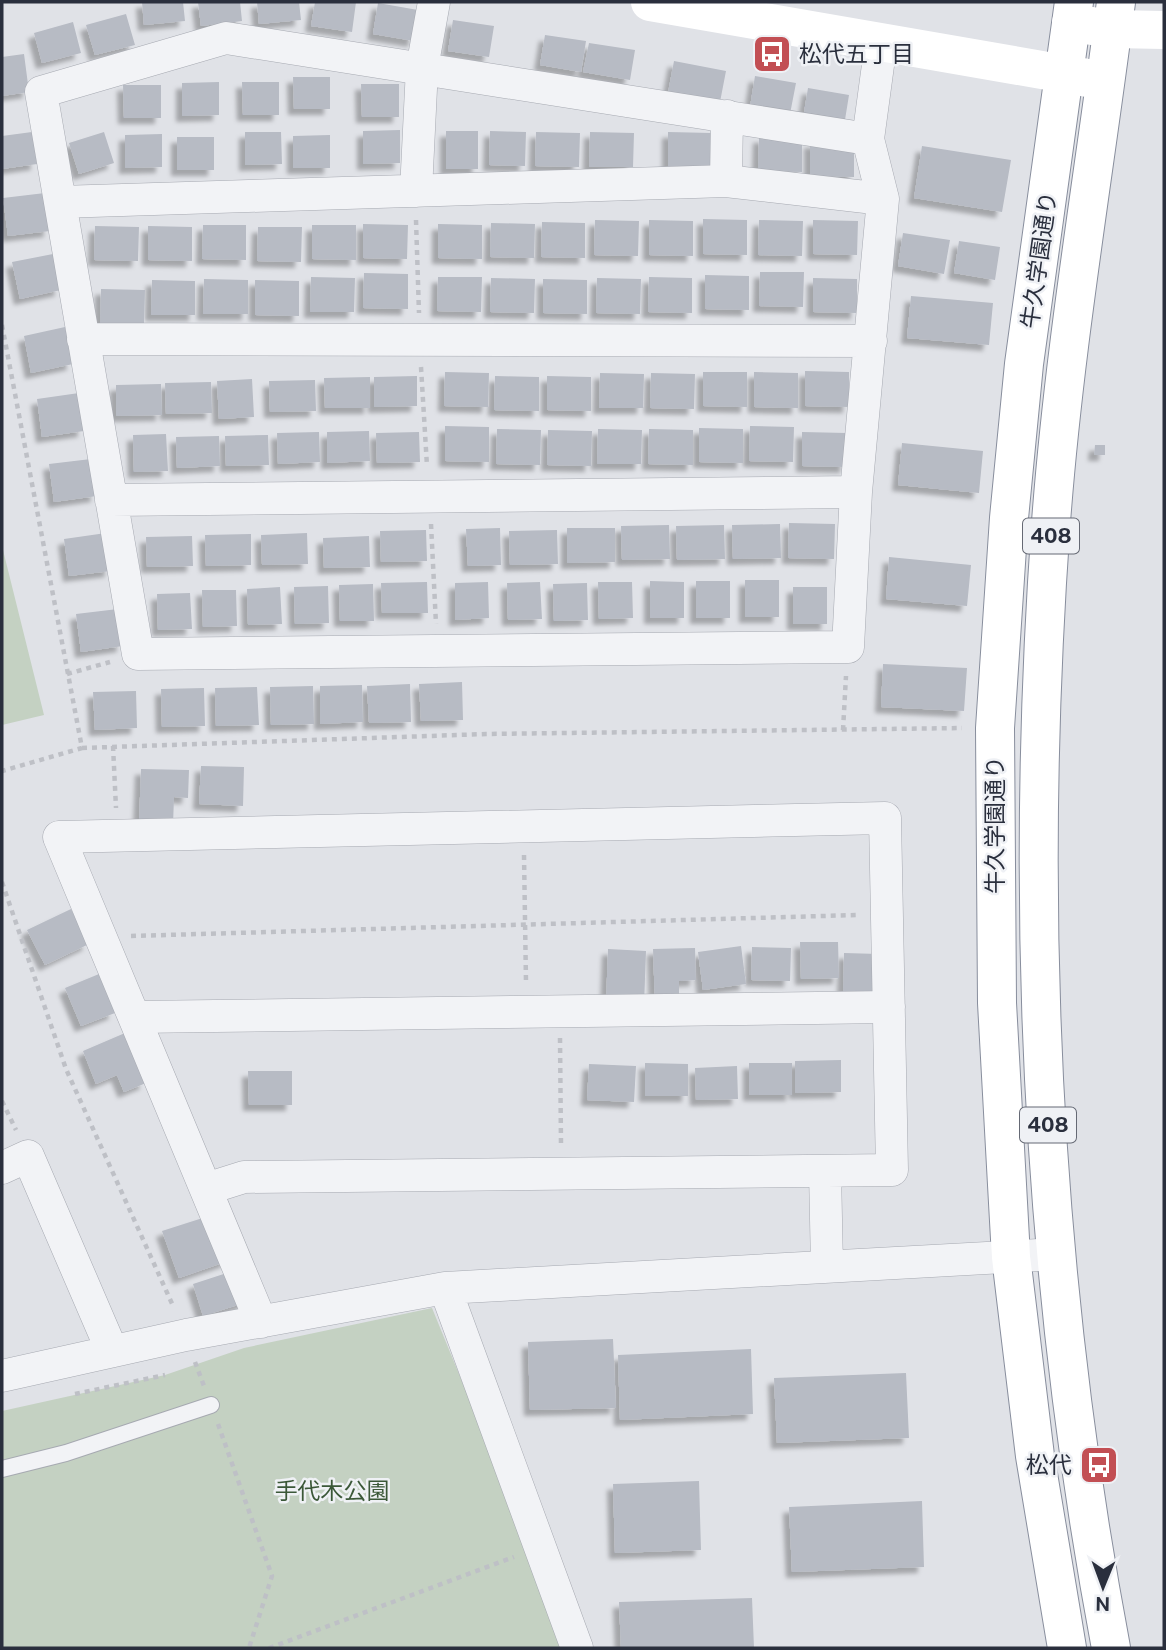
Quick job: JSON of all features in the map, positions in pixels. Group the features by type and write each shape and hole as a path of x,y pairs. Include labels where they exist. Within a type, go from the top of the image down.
{"main road":[{"path":"650,2 1105,81"},
{"path":"1073,12 1115,15 1164,30"},
{"name":"牛久学園通り","path":"1067,1648 1034,1456 1011,1257 997,1003 995,728 1009,518 1024,364 1073,12"},
{"name":"牛久学園通り","path":"1111,1648 1078,1450 1057,1254 1041,995 1038,848 1040,708 1052,518 1074,316 1115,15"}],"street":[{"path":"416,191 422,68 434,2"},
{"path":"868,139 226,38 41,92 138,654 848,647 856,492 883,199 868,139 881,43"},
{"path":"726,181 727,116"},
{"path":"60,202 726,181 883,199"},
{"path":"83,339 872,341"},
{"path":"111,500 856,492"},
{"path":"206,1189 244,1177 892,1170 885,818 59,836 261,1322"},
{"path":"134,1017 889,1007"},
{"path":"2,1168 28,1156 112,1351"},
{"path":"825,1171 827,1268"},
{"path":"2,1376 186,1335 445,1287 1057,1254"},
{"path":"445,1287 577,1648"}],"lane":[{"path":"2,1469 66,1453 211,1405"}],"path":[{"path":"416,191 419,339 438,651"},
{"path":"2,325 82,748"},
{"path":"843,730 848,647"},
{"path":"67,674 138,654"},
{"path":"2,771 82,748 113,746 486,734 963,728"},
{"path":"113,746 117,835"},
{"path":"523,826 527,1012"},
{"path":"2,882 66,1069 186,1335 272,1576 249,1648"},
{"path":"101,937 886,915"},
{"path":"560,1011 561,1174"},
{"path":"70,1394 165,1375"},
{"path":"269,1648 541,1546"}],"green space":[{"path":"2,546 44,715 2,725"},
{"name":"手代木公園","path":"432,1308 571,1648 2,1648 2,1411 165,1375 244,1348"}],"building":[{"path":"142,2 183,2 185,21 144,25"},
{"path":"198,2 240,2 242,21 201,26"},
{"path":"257,2 299,2 301,20 259,24"},
{"path":"315,2 356,2 352,32 311,26"},
{"path":"378,3 418,10 414,41 373,34"},
{"path":"126,14 135,45 95,55 86,25"},
{"path":"453,20 494,26 489,57 448,51"},
{"path":"73,22 81,53 42,63 34,33"},
{"path":"545,35 586,41 581,72 540,65"},
{"path":"589,43 635,50 630,80 583,72"},
{"path":"24,54 29,92 2,96 2,57"},
{"path":"674,61 726,71 720,102 668,93"},
{"path":"755,76 796,83 790,114 750,107"},
{"path":"293,77 330,77 330,109 294,109"},
{"path":"219,82 219,115 182,116 182,83"},
{"path":"242,82 279,82 279,115 243,115"},
{"path":"361,84 399,84 399,117 362,117"},
{"path":"123,85 161,85 161,118 124,118"},
{"path":"808,88 849,95 844,126 803,119"},
{"path":"400,130 400,163 363,164 363,131"},
{"path":"446,131 478,131 478,169 446,169"},
{"path":"490,131 526,132 525,166 489,165"},
{"path":"32,132 37,164 2,169 2,136"},
{"path":"104,132 114,163 79,174 69,143"},
{"path":"245,132 281,132 282,164 245,165"},
{"path":"536,132 580,133 579,167 535,166"},
{"path":"590,132 634,133 633,167 589,167"},
{"path":"668,132 712,133 712,167 668,167"},
{"path":"162,134 162,167 125,168 125,135"},
{"path":"330,135 330,168 293,168 293,136"},
{"path":"177,137 214,137 214,170 177,170"},
{"path":"759,137 802,138 802,172 758,171"},
{"path":"810,142 854,143 854,177 810,176"},
{"path":"922,146 1011,160 1002,212 914,198"},
{"path":"45,193 50,231 8,236 3,198"},
{"path":"703,219 747,220 747,255 703,254"},
{"path":"595,220 639,221 638,256 594,255"},
{"path":"649,220 693,221 693,256 649,255"},
{"path":"759,220 803,221 802,256 758,255"},
{"path":"813,220 858,221 857,255 813,254"},
{"path":"542,222 585,223 585,258 541,257"},
{"path":"491,223 535,224 534,258 490,257"},
{"path":"363,224 408,225 407,259 363,258"},
{"path":"438,224 482,225 482,259 438,258"},
{"path":"203,225 246,225 246,260 202,259"},
{"path":"312,225 356,225 356,260 312,259"},
{"path":"95,226 139,227 138,261 94,260"},
{"path":"148,226 192,227 192,261 148,260"},
{"path":"258,227 302,227 301,262 257,261"},
{"path":"903,233 950,240 944,274 898,266"},
{"path":"959,241 1000,247 995,280 954,273"},
{"path":"53,254 61,290 20,299 12,262"},
{"path":"760,272 804,272 803,307 759,306"},
{"path":"364,273 408,274 408,309 363,308"},
{"path":"705,275 749,276 749,310 705,309"},
{"path":"311,277 355,278 354,312 310,312"},
{"path":"438,277 482,277 481,312 437,311"},
{"path":"649,277 692,278 692,313 648,312"},
{"path":"491,278 535,279 534,313 490,312"},
{"path":"597,278 641,279 640,314 596,313"},
{"path":"813,278 857,279 857,313 813,312"},
{"path":"204,279 248,280 248,314 203,314"},
{"path":"543,279 587,280 587,314 543,313"},
{"path":"152,280 195,281 195,315 151,315"},
{"path":"255,280 299,281 299,316 255,315"},
{"path":"101,289 145,290 144,324 100,324"},
{"path":"911,296 993,303 989,345 907,338"},
{"path":"65,327 73,364 31,373 24,336"},
{"path":"805,371 849,372 849,407 805,406"},
{"path":"445,372 489,373 488,407 444,406"},
{"path":"703,372 747,372 747,407 703,406"},
{"path":"754,372 798,373 798,408 754,407"},
{"path":"600,373 644,374 643,408 599,408"},
{"path":"651,373 695,374 694,409 650,408"},
{"path":"417,376 417,406 374,407 374,377"},
{"path":"495,376 539,377 539,411 494,410"},
{"path":"547,376 591,377 591,411 547,410"},
{"path":"370,377 370,408 325,408 324,378"},
{"path":"252,379 254,417 219,419 217,381"},
{"path":"315,380 316,411 270,412 269,381"},
{"path":"211,382 212,413 166,414 165,383"},
{"path":"161,384 162,415 116,416 116,385"},
{"path":"79,393 84,431 42,437 37,399"},
{"path":"445,426 489,427 489,462 445,461"},
{"path":"750,426 794,427 793,462 749,461"},
{"path":"699,428 743,429 743,463 699,462"},
{"path":"497,429 541,430 540,465 496,464"},
{"path":"598,429 642,430 641,464 597,464"},
{"path":"649,429 693,430 693,465 648,464"},
{"path":"548,430 592,431 591,466 547,465"},
{"path":"369,431 370,461 327,463 327,432"},
{"path":"319,432 320,462 278,464 277,433"},
{"path":"419,432 420,462 377,463 376,433"},
{"path":"802,432 847,433 846,467 802,466"},
{"path":"166,434 168,471 134,472 133,435"},
{"path":"268,435 269,465 226,466 225,436"},
{"path":"219,436 220,466 177,468 176,437"},
{"path":"902,443 983,451 979,493 898,485"},
{"path":"1095,445 1105,445 1105,455 1094,455"},
{"path":"91,459 97,496 54,502 49,464"},
{"path":"789,523 835,524 834,559 788,558"},
{"path":"780,524 781,558 733,559 732,525"},
{"path":"669,525 670,559 622,560 621,526"},
{"path":"724,525 725,559 677,560 676,526"},
{"path":"500,528 501,565 468,566 466,529"},
{"path":"567,528 615,528 615,562 567,563"},
{"path":"426,530 427,561 381,562 380,531"},
{"path":"557,530 558,564 510,565 509,531"},
{"path":"106,533 111,571 69,576 64,539"},
{"path":"307,533 308,564 262,565 261,535"},
{"path":"251,534 251,565 206,566 205,535"},
{"path":"192,536 193,566 147,567 146,537"},
{"path":"369,536 370,567 324,568 323,538"},
{"path":"889,557 971,565 967,606 886,599"},
{"path":"745,580 779,580 779,617 745,617"},
{"path":"650,581 684,582 684,618 650,618"},
{"path":"696,581 730,581 730,618 696,618"},
{"path":"427,582 428,613 382,613 381,583"},
{"path":"488,582 489,618 455,620 455,583"},
{"path":"540,582 542,619 508,620 507,583"},
{"path":"598,582 632,582 633,618 599,619"},
{"path":"587,583 588,620 554,621 553,584"},
{"path":"373,584 374,621 340,621 339,585"},
{"path":"328,586 329,623 295,624 294,587"},
{"path":"280,587 282,624 248,625 247,589"},
{"path":"793,587 827,587 827,624 793,624"},
{"path":"202,590 236,590 237,626 203,627"},
{"path":"190,593 192,629 158,630 157,594"},
{"path":"118,609 123,646 81,652 76,614"},
{"path":"883,664 967,668 964,711 881,707"},
{"path":"462,682 463,720 421,721 419,684"},
{"path":"410,684 411,722 369,723 367,686"},
{"path":"362,685 363,722 320,724 320,686"},
{"path":"313,686 314,724 271,725 270,687"},
{"path":"257,687 259,725 216,726 215,688"},
{"path":"204,688 205,726 162,727 161,689"},
{"path":"136,691 137,728 95,730 93,692"},
{"path":"201,766 244,767 243,806 199,804"},
{"path":"141,769 189,770 188,798 174,797 173,825 139,824"},
{"path":"71,909 89,944 45,965 27,930"},
{"path":"800,942 838,942 839,978 801,979"},
{"path":"741,946 746,984 703,990 698,952"},
{"path":"752,947 791,948 790,981 751,980"},
{"path":"695,948 696,980 679,981 679,1003 655,1003 653,949"},
{"path":"608,949 646,951 644,1006 606,1005"},
{"path":"844,953 879,954 877,997 843,996"},
{"path":"99,974 115,1013 81,1026 65,988"},
{"path":"125,1033 146,1083 124,1092 117,1075 96,1084 83,1051"},
{"path":"841,1060 841,1092 795,1093 795,1061"},
{"path":"645,1063 688,1064 688,1096 645,1096"},
{"path":"749,1063 792,1063 792,1095 749,1095"},
{"path":"589,1064 636,1066 634,1102 587,1100"},
{"path":"737,1066 738,1099 696,1100 695,1068"},
{"path":"248,1071 292,1071 292,1105 249,1105"},
{"path":"212,1215 228,1261 179,1278 162,1231"},
{"path":"236,1270 247,1302 203,1316 193,1284"},
{"path":"613,1339 616,1408 530,1410 528,1342"},
{"path":"751,1349 753,1414 620,1420 618,1355"},
{"path":"906,1373 909,1438 777,1443 774,1378"},
{"path":"699,1481 701,1550 615,1553 613,1484"},
{"path":"922,1501 924,1567 792,1572 789,1507"},
{"path":"752,1598 754,1648 621,1648 619,1602"}],"place":[{"name":"松代五丁目","path":"772,54"},
{"name":"松代","path":"1099,1465"}]}
